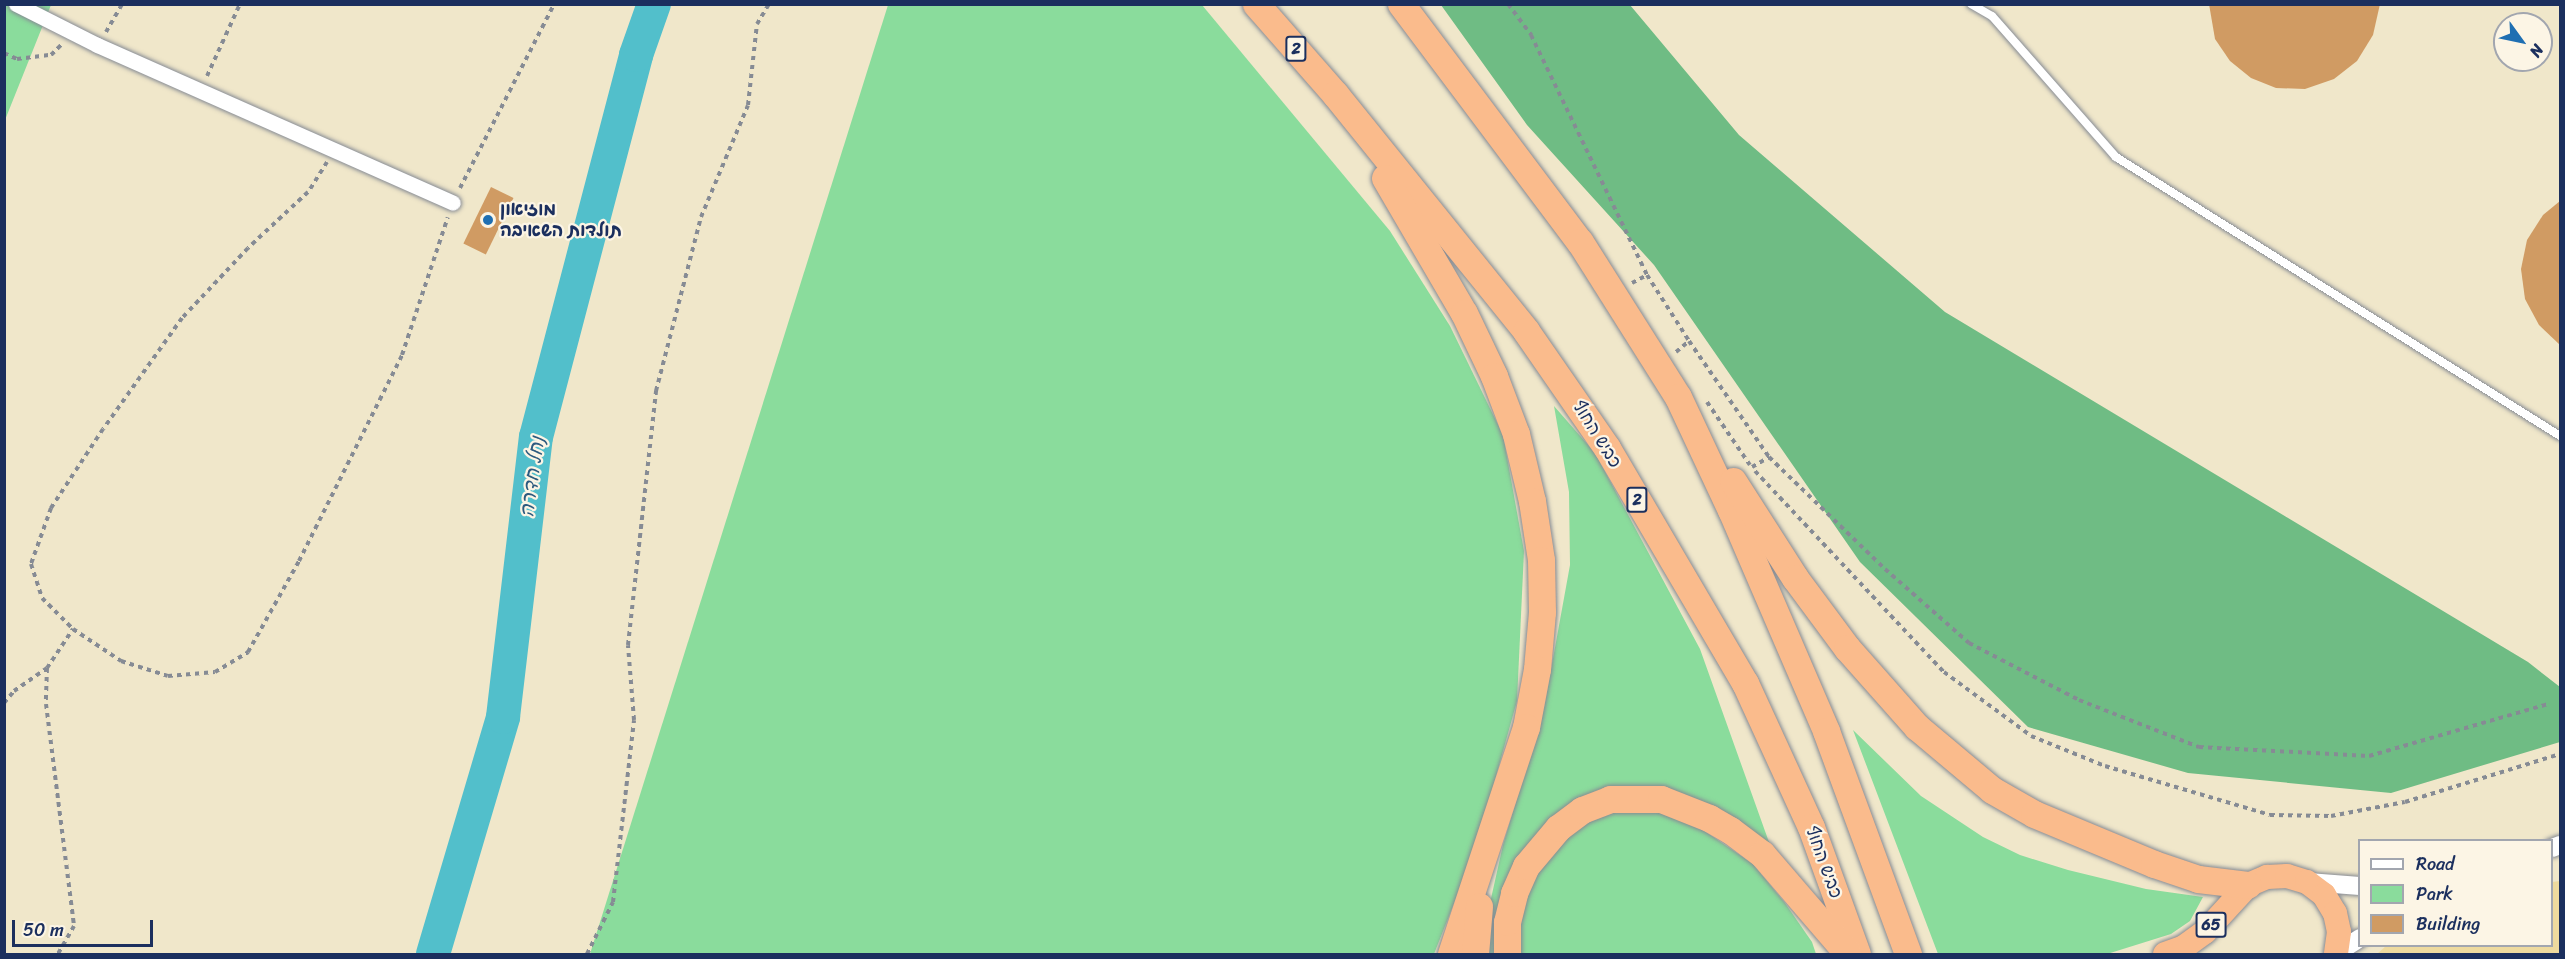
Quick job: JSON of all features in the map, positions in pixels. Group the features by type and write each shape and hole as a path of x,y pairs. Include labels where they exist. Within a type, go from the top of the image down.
{"highway":[{"name":"כביש החוף","path":"1257,4 1335,94 1526,331 1607,448 1745,683 1811,827 1857,954"},
{"path":"1401,4 1580,242 1795,578 1847,648 1887,695 1954,760 1992,790 2034,814 2081,835 2198,879 2248,885 2267,877 2287,876 2307,882 2324,895 2335,912 2339,932 2336,954"},
{"path":"1335,94 1464,313 1494,376 1512,424 1532,501 1541,560 1542,612 1538,669 1526,727 1451,954"},
{"path":"1678,397 1731,510 1827,731 1908,954"},
{"path":"1507,954 1507,922 1514,892 1526,866 1558,828 1582,810 1610,799 1661,799 1683,806 1730,830 1762,854 1848,954"},
{"path":"1475,954 1480,898 1498,813"},
{"name":"65","path":"2165,954 2184,947 2205,932 2248,885"}],"street":[{"path":"16,4 97,45 453,203"},
{"path":"2307,882 2358,886"},
{"path":"2336,954 2358,939"}],"lane":[{"path":"1971,4 1992,16 2116,157 2560,436"}],"path":[{"path":"97,45 122,4"},
{"path":"200,91 240,4"},
{"path":"333,150 308,192 248,248 182,318 103,429 51,508 31,564 42,598 73,629 121,661 168,676 215,672 248,651 299,561 402,355 453,203 554,4"},
{"path":"587,954 613,902 634,720 628,645 656,391 701,217 748,105 757,24 769,4"},
{"path":"1508,4 1531,34 1647,275 1689,341 1769,457 1884,569 1969,643 2079,700 2199,747 2369,756 2548,704"},
{"path":"4,52 17,59 51,55 74,33"},
{"path":"1627,285 1647,275"},
{"path":"1674,354 1689,341"},
{"path":"1667,344 1680,363"},
{"path":"1706,401 1752,467 1944,672 2031,736 2105,766 2270,815 2331,816 2405,802 2560,754"},
{"path":"1752,467 1769,457"},
{"path":"4,703 14,691 47,668 73,629"},
{"path":"47,668 46,704 74,926 58,954"}],"green space":[{"path":"5,5 51,5 5,120"},
{"path":"888,5 1202,5 1390,231 1450,326 1503,435 1524,551 1517,701 1476,848 1434,954 590,954"},
{"path":"1441,5 1630,5 1739,135 1945,312 2528,662 2560,687 2560,742 2391,793 2188,773 2028,727 1860,562 1654,265 1527,125"},
{"path":"1554,406 1595,453 1700,649 1770,845 1715,807 1663,786 1550,818 1495,954 1484,954 1490,903 1503,845 1544,708 1570,565 1569,492"},
{"path":"1853,730 1921,796 1983,837 2020,855 2068,870 2146,889 2203,897 2190,921 2171,934 2107,954 1938,954"},
{"path":"1659,812 1703,830 1753,864 1785,903 1812,942 1816,954 1521,954 1521,924 1527,897 1538,873 1567,838 1589,822 1613,813"}],"sand":[{"path":"2560,881 2560,954 2377,954 2385,947 2553,947 2553,882"}],"building":[{"path":"2209,4 2380,4 2373,35 2357,61 2334,79 2305,89 2276,88 2251,78 2230,61 2215,39"},
{"name":"מוזיאון תולדות השאיבה","path":"491,187 513,198 486,255 463,244"},
{"path":"2560,201 2560,345 2539,325 2525,299 2521,269 2527,240 2543,215"}],"waterway":[{"name":"נחל חדרה","path":"433,954 503,717 536,437 636,55 654,4"}],"place":[{"name":"מוזיאון תולדות השאיבה","path":"488,220"}]}
